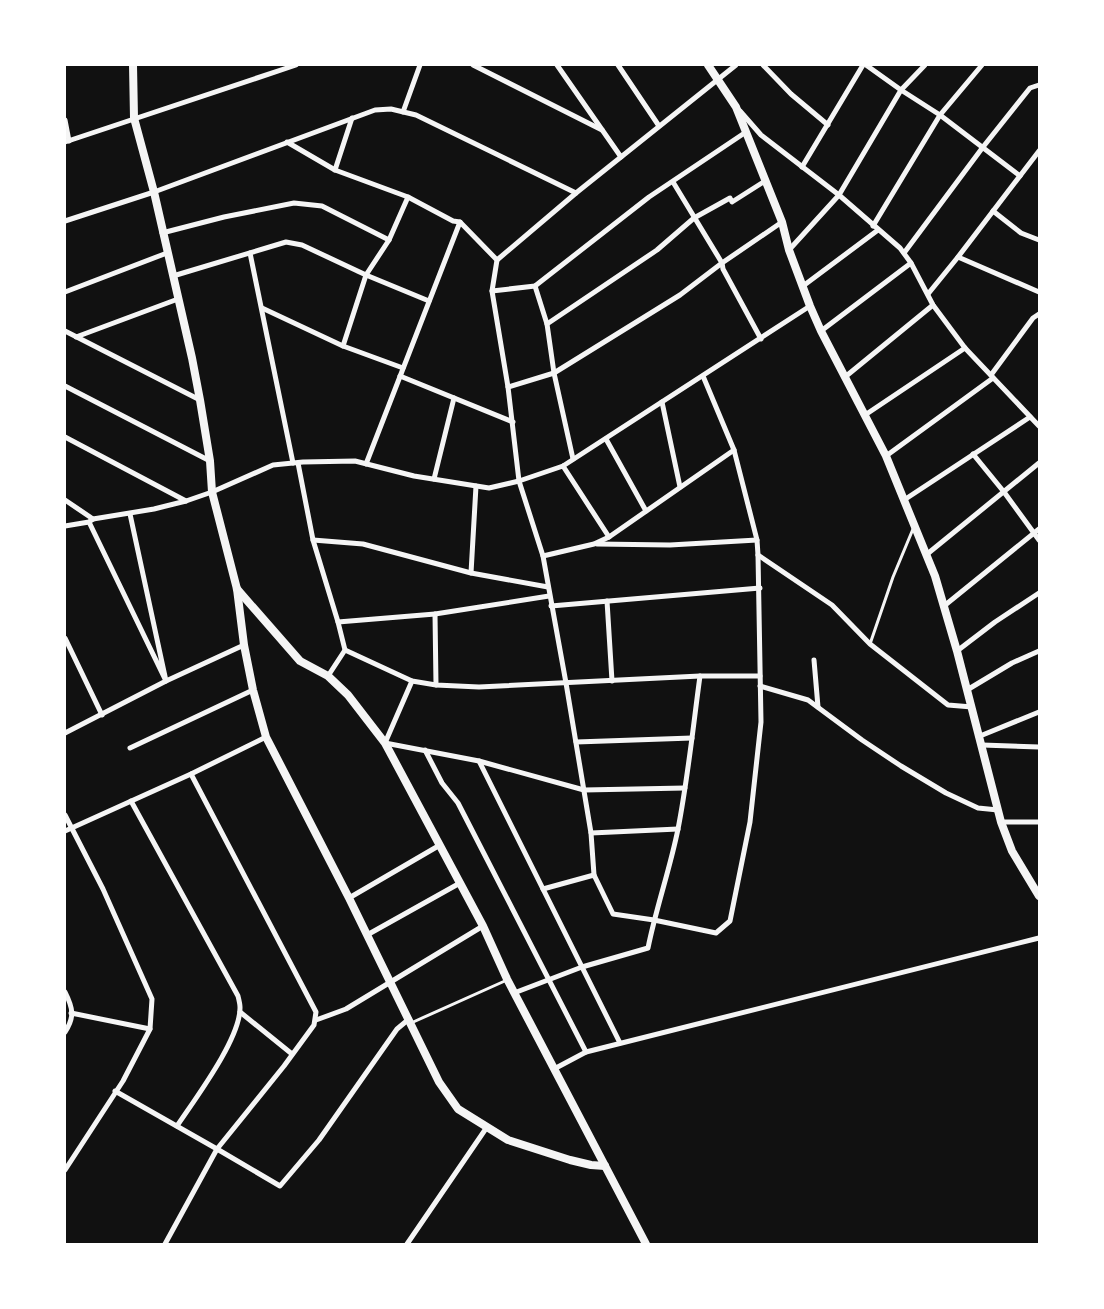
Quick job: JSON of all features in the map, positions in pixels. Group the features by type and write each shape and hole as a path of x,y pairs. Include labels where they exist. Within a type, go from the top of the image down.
{"street":[{"path":"133,65 134,118 154,192 200,400 210,461 212,492 238,589 244,645 253,690 266,737 349,898 439,1082 458,1109 508,1140 570,1160 605,1166"},
{"path":"65,120 67,141 296,65"},
{"path":"403,112 420,65"},
{"path":"473,65 602,130"},
{"path":"557,65 621,157"},
{"path":"618,65 659,126"},
{"path":"708,65 736,107 761,135 839,195 904,253 933,305 965,348 1039,426"},
{"path":"703,376 734,450 757,540 760,588 761,722 750,822 730,921 716,932 613,914 594,875 591,833 543,556 519,481 513,422 492,290 496,260 576,193 736,65"},
{"path":"763,65 792,94 828,125"},
{"path":"802,167 864,65 940,115 1020,176"},
{"path":"789,250 839,195 901,90 925,65"},
{"path":"803,286 876,228 940,115 982,65"},
{"path":"904,253 983,147 1030,88 1039,85"},
{"path":"736,107 782,222 789,250 810,306 886,456 915,526 944,606 980,736 1001,822 1012,851 1039,896"},
{"path":"65,221 154,192 374,110 391,110 416,115 576,193"},
{"path":"336,170 352,118"},
{"path":"492,290 535,286 650,198 746,132"},
{"path":"287,142 336,170 408,197 453,221 460,222 496,260"},
{"path":"928,294 1039,151"},
{"path":"546,324 657,250 694,218 730,198 732,202 765,180"},
{"path":"672,182 722,263 723,269 761,339"},
{"path":"343,346 366,275 389,240 408,197"},
{"path":"162,233 294,202 322,206 389,240"},
{"path":"994,211 1020,233 1039,240"},
{"path":"366,464 460,222"},
{"path":"508,387 554,373 680,295 722,263 782,222"},
{"path":"173,276 286,242 302,245 366,275 429,301"},
{"path":"65,292 167,253"},
{"path":"250,253 313,540 338,622 344,650 328,676"},
{"path":"958,257 1039,292"},
{"path":"821,331 911,263"},
{"path":"535,286 546,324 554,373 573,460"},
{"path":"76,337 178,299"},
{"path":"845,377 933,305"},
{"path":"65,526 186,501 272,466 295,463 355,461 414,476 489,488 519,481 563,466 573,460 810,306"},
{"path":"262,308 343,346 403,368"},
{"path":"886,456 992,376 1033,318 1039,314"},
{"path":"65,332 200,400"},
{"path":"865,415 965,348"},
{"path":"400,376 513,422"},
{"path":"65,386 210,461"},
{"path":"434,479 454,398"},
{"path":"662,402 680,487"},
{"path":"904,500 1030,417"},
{"path":"65,437 186,501"},
{"path":"606,439 646,511"},
{"path":"543,556 594,544 609,537 734,450"},
{"path":"974,454 1039,540"},
{"path":"926,555 1039,463"},
{"path":"563,466 609,537"},
{"path":"471,573 476,486"},
{"path":"65,500 91,521 166,681"},
{"path":"130,514 166,681"},
{"path":"944,606 1039,529"},
{"path":"313,540 362,544 471,573 548,587"},
{"path":"594,544 670,545 757,540"},
{"path":"758,555 832,605 870,644 948,705 972,706"},
{"path":"551,606 760,588"},
{"path":"238,589 300,661 328,676 348,695 385,743 483,926 507,980 646,1244"},
{"path":"957,651 995,622 1039,593"},
{"path":"338,622 435,614 549,596"},
{"path":"607,601 612,681"},
{"path":"435,614 436,685"},
{"path":"65,638 102,715"},
{"path":"65,733 166,681 244,645"},
{"path":"344,650 412,681 436,685 479,687 700,676 760,676"},
{"path":"967,690 1039,651"},
{"path":"814,660 818,707"},
{"path":"514,993 582,967 648,948 678,829 700,676"},
{"path":"385,743 412,681"},
{"path":"760,686 808,700 893,761 946,793 978,808 998,810"},
{"path":"130,748 253,690"},
{"path":"980,736 1039,712"},
{"path":"65,831 192,774 266,737"},
{"path":"576,742 692,738"},
{"path":"385,743 479,761 584,790 685,788"},
{"path":"982,745 1039,746"},
{"path":"425,750 442,783 458,803 586,1052"},
{"path":"479,761 620,1043"},
{"path":"164,1244 216,1149 292,1054 316,1020 316,1012 192,774"},
{"path":"132,801 238,996 240,1012 226,1050 177,1126"},
{"path":"65,815 103,888 152,999 150,1029 123,1081 65,1170"},
{"path":"1001,822 1039,822"},
{"path":"591,833 678,829"},
{"path":"349,898 440,845"},
{"path":"543,888 594,875"},
{"path":"367,934 460,883"},
{"path":"316,1020 346,1009 483,926"},
{"path":"554,1068 586,1052 1039,938"},
{"path":"65,992 70,1003 72,1022 65,1032"},
{"path":"240,1012 292,1054"},
{"path":"71,1013 150,1029"},
{"path":"115,1091 280,1186 319,1140 397,1029 410,1021"},
{"path":"406,1244 487,1127"}],"lane":[{"path":"870,644 893,578 915,526"},
{"path":"410,1021 507,980"}]}
